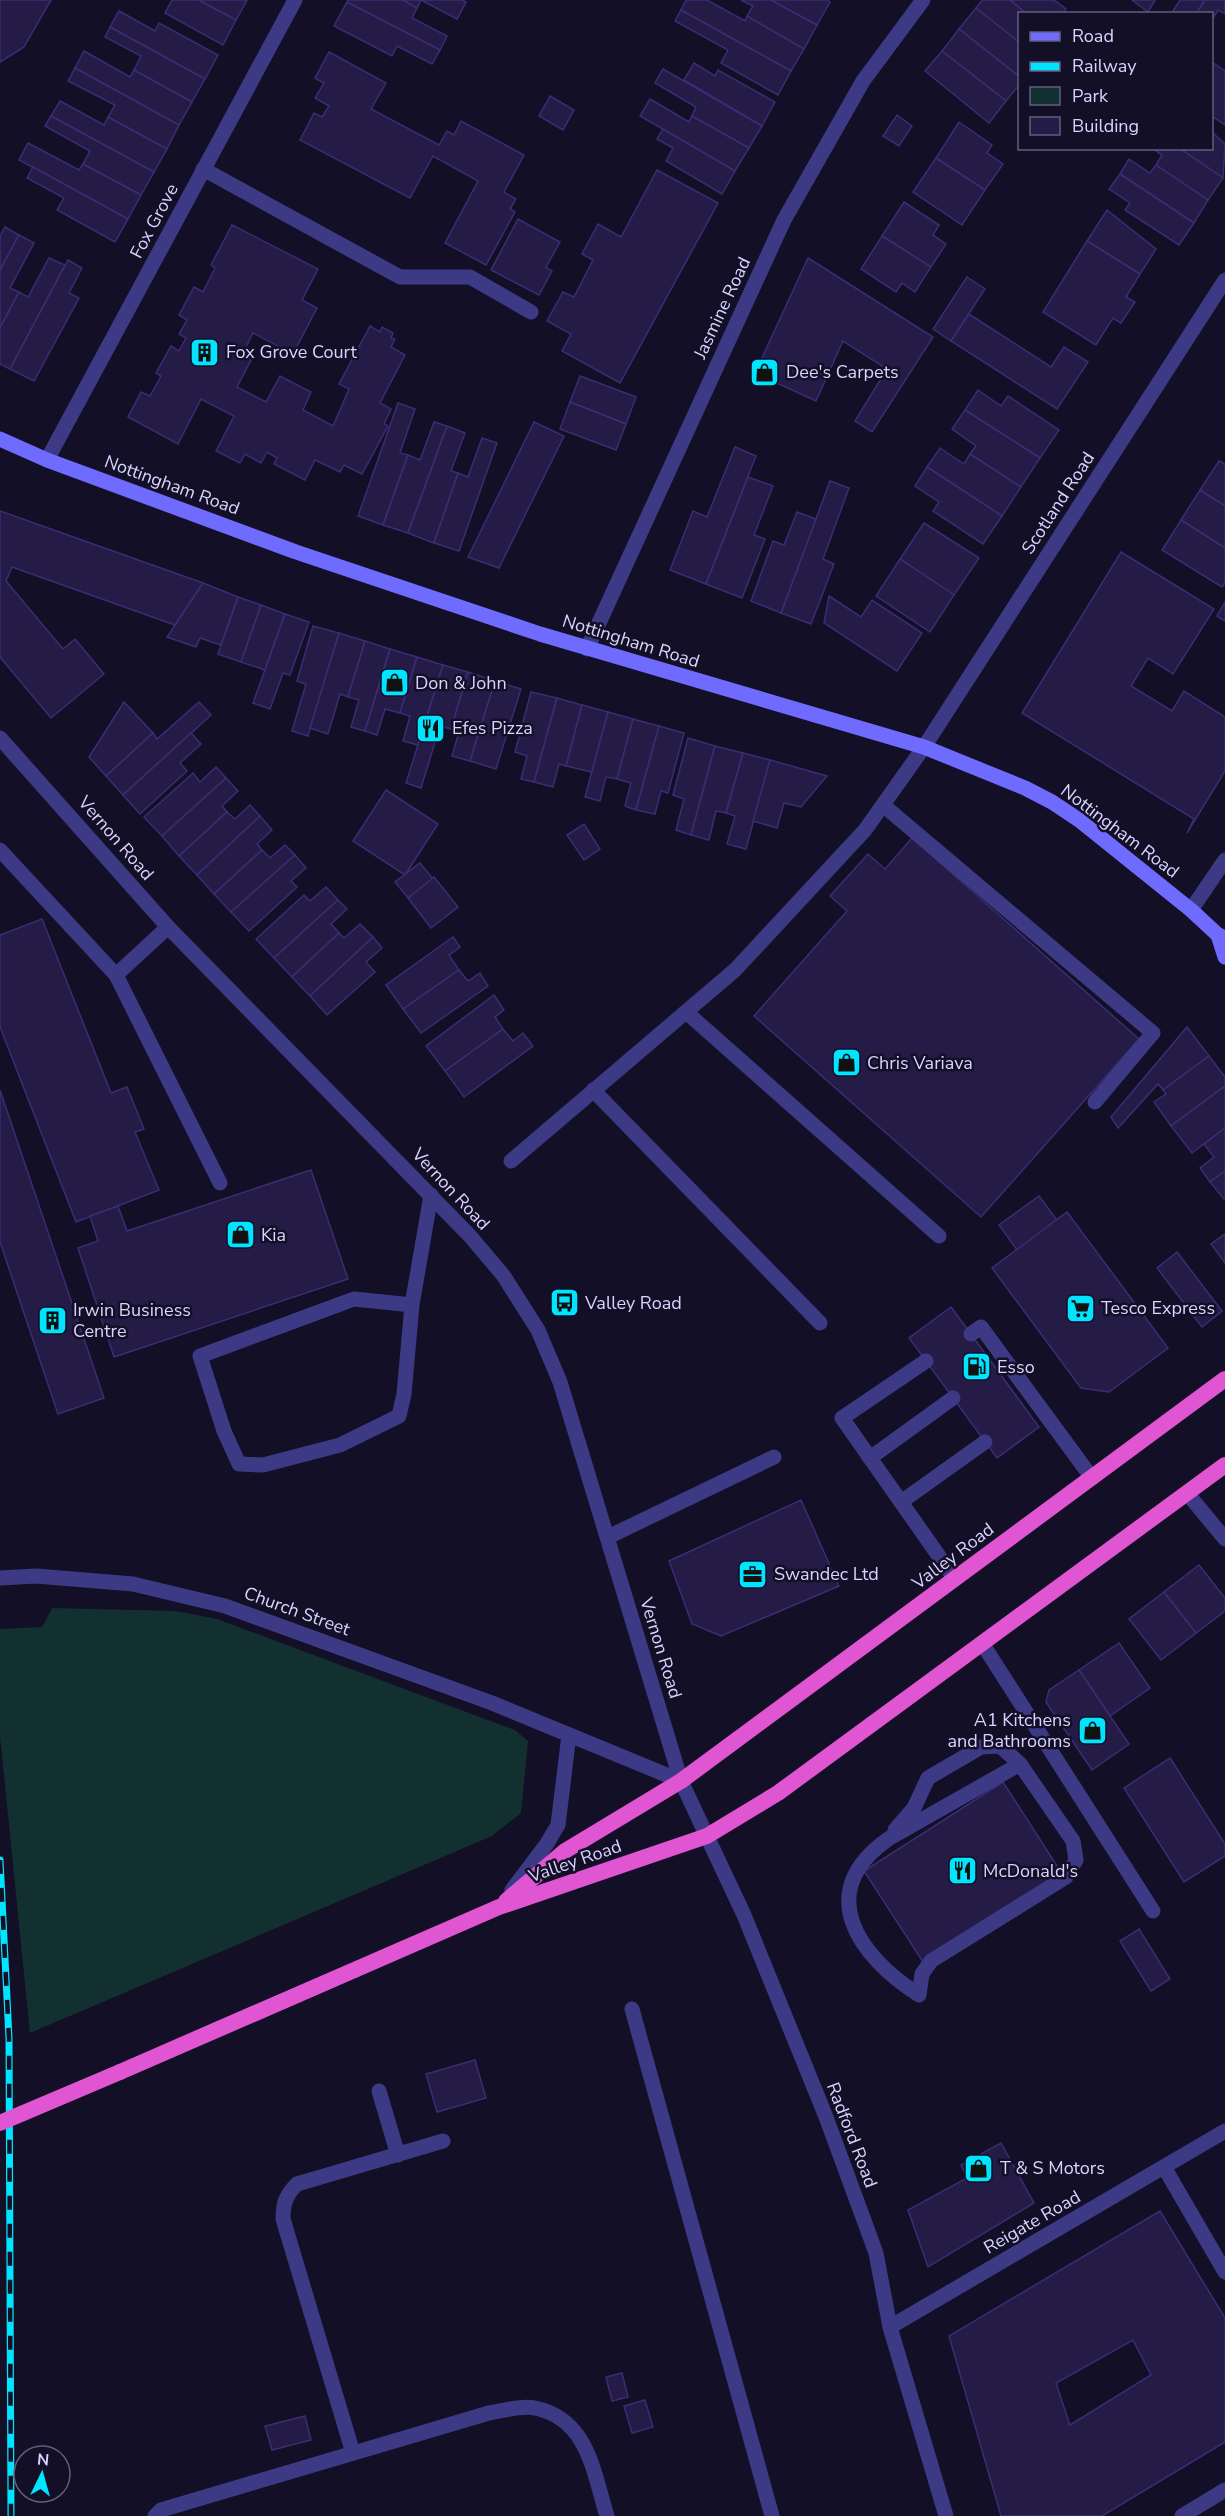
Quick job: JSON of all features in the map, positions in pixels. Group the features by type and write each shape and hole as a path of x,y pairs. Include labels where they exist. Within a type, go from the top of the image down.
{"highway":[{"name":"Valley Road","path":"499,1907 565,1851 681,1781 1225,1379"},
{"name":"Valley Road","path":"0,2123 499,1907 707,1836 778,1793 1225,1465"}],"main road":[{"name":"Nottingham Road","path":"0,440 47,460 296,552 586,650 924,747 1025,788 1079,820 1191,910 1221,937 1225,957"}],"street":[{"name":"Fox Grove","path":"47,460 295,0"},
{"name":"Jasmine Road","path":"586,650 784,220 863,81 923,0"},
{"path":"203,169 400,277 470,277 531,312"},
{"name":"Scotland Road","path":"511,1161 735,970 865,830 924,747 1225,280"},
{"name":"Vernon Road","path":"0,738 168,927 431,1195 503,1275 537,1330 560,1382 681,1781"},
{"path":"883,805 1153,1033 1095,1102"},
{"path":"0,850 116,975 220,1183"},
{"path":"1191,910 1225,860"},
{"path":"116,975 168,927"},
{"path":"686,1012 939,1236"},
{"path":"593,1090 820,1323"},
{"path":"412,1305 354,1299 200,1356 224,1431 240,1464 263,1465 340,1445 399,1416 405,1394 412,1305 431,1195"},
{"path":"971,1334 981,1328 1002,1366 1033,1408 1092,1478"},
{"path":"926,1361 842,1418 955,1579"},
{"path":"870,1458 953,1398"},
{"path":"901,1502 985,1442"},
{"path":"608,1538 774,1457"},
{"path":"1187,1492 1225,1539"},
{"name":"Church Street","path":"0,1578 36,1576 133,1584 225,1606 492,1703 681,1781"},
{"path":"982,1643 1153,1911"},
{"path":"499,1907 546,1845 558,1825 569,1735"},
{"path":"888,1839 914,1809 928,1778 981,1747 1000,1746 1020,1764 1073,1841 1076,1860 1066,1877 931,1961 922,1974 919,1995 894,1979 866,1950 855,1929 848,1910 851,1883 858,1865 870,1851 888,1839 1020,1764"},
{"name":"Radford Road","path":"681,1781 744,1915 825,2117 876,2253 890,2327 946,2516"},
{"path":"632,2009 772,2516"},
{"path":"379,2091 398,2155"},
{"name":"Reigate Road","path":"890,2327 1225,2131"},
{"path":"353,2453 283,2219 283,2205 288,2192 297,2184 443,2141"},
{"path":"1164,2167 1225,2272"},
{"path":"155,2516 161,2510 489,2413 533,2408 563,2418 583,2441 607,2516"},
{"path":"1182,2516 1225,2490"}],"green space":[{"path":"52,1608 176,1611 217,1619 515,1730 528,1741 521,1813 492,1836 30,2033 0,1736 0,1629 42,1627"}],"building":[{"path":"0,0 51,0 24,47 0,62"},
{"path":"172,0 199,0 236,20 223,45 165,13"},
{"path":"199,0 247,0 236,20"},
{"path":"348,0 403,0 417,8 412,18 447,36 440,50 347,2"},
{"path":"403,0 421,0 417,8"},
{"path":"421,0 462,0 466,2 457,19"},
{"path":"686,0 707,0 745,21 747,16 804,49 791,71 681,10"},
{"path":"741,0 771,0 817,25 804,49 747,16 753,6"},
{"path":"771,0 827,0 830,2 817,25"},
{"path":"982,0 1010,0 1025,12 1018,12 1018,41 976,8"},
{"path":"1010,0 1054,0 1066,9 1064,12 1025,12"},
{"path":"1132,0 1155,0 1148,12"},
{"path":"1180,0 1205,0 1197,12 1172,12"},
{"path":"1205,0 1225,0 1225,14 1218,10 1213,18 1213,12 1197,12"},
{"path":"347,2 440,50 432,64 397,46 392,56 334,26"},
{"path":"976,8 1018,41 1018,75 959,29"},
{"path":"681,10 791,71 778,95 721,63 728,50 675,21"},
{"path":"119,11 155,31 159,23 218,55 205,79 110,27"},
{"path":"110,27 205,79 192,102 134,70 141,56 105,37"},
{"path":"959,29 1018,75 1018,86 1006,101 942,51"},
{"path":"84,51 130,77 134,70 192,102 179,125 75,68"},
{"path":"942,51 1006,101 989,123 925,71"},
{"path":"329,52 386,83 371,109 439,145 447,131 454,135 461,121 524,155 504,192 516,199 510,209 515,212 486,265 445,243 478,181 433,156 410,198 300,140 314,113 322,117 329,106 315,98 324,83 315,78"},
{"path":"694,63 715,76 718,70 775,102 762,126 684,80"},
{"path":"1213,63 1225,71 1225,125 1213,117"},
{"path":"75,68 179,125 167,149 108,117 115,105 68,81"},
{"path":"663,69 762,126 749,148 692,116 696,107 655,83"},
{"path":"550,96 574,110 563,130 539,116"},
{"path":"650,99 689,122 692,116 749,148 735,171 640,116"},
{"path":"60,101 104,125 108,117 167,149 154,172 51,116"},
{"path":"897,115 912,126 899,146 883,136"},
{"path":"51,116 154,172 141,195 83,164 90,151 45,126"},
{"path":"959,122 992,145 987,153 1003,164 985,190 936,158"},
{"path":"663,129 735,171 722,194 666,161 673,148 657,139"},
{"path":"1213,133 1225,144 1223,178 1182,150 1213,150"},
{"path":"28,143 79,170 83,164 141,195 128,219 19,160"},
{"path":"1155,150 1182,150 1223,178 1208,200 1156,165 1162,155"},
{"path":"936,158 985,190 962,225 913,192"},
{"path":"1129,159 1150,173 1156,165 1208,200 1194,223 1120,174"},
{"path":"33,167 128,219 115,242 57,210 64,198 27,178"},
{"path":"657,170 718,203 620,383 562,351 571,334 547,321 563,292 574,297 593,260 582,254 598,224 621,237"},
{"path":"1120,174 1194,223 1179,245 1125,210 1130,203 1109,189"},
{"path":"904,202 939,225 933,235 946,244 931,267 882,236"},
{"path":"1107,210 1156,249 1140,274 1087,241"},
{"path":"518,219 560,242 546,267 552,271 539,295 491,270"},
{"name":"Fox Grove Court","path":"232,225 318,269 302,300 317,308 293,354 253,333 242,355 251,360 237,387 266,402 280,376 311,392 303,410 333,426 349,389 339,384 370,326 380,332 382,327 393,333 391,338 395,339 391,347 405,355 380,403 391,409 384,424 388,426 362,474 344,465 340,472 315,460 305,480 274,464 277,458 267,452 261,463 245,454 240,463 216,451 234,416 201,399 178,444 128,417 141,392 150,396 161,376 156,373 171,346 179,351 186,338 179,334 187,320 179,315 194,287 203,292 215,268 211,265"},
{"path":"5,227 19,235 0,270 0,236"},
{"path":"19,235 34,243 10,288 19,292 0,328 0,270"},
{"path":"882,236 931,267 915,292 902,283 896,292 861,269"},
{"path":"1087,241 1140,274 1126,297 1135,302 1121,323 1113,318 1096,345 1043,312"},
{"path":"49,258 65,265 10,369 0,364 0,328 19,292 28,297"},
{"path":"808,258 933,337 872,432 855,421 887,369 843,341 816,401 755,373"},
{"path":"68,260 82,268 69,293 79,298 34,381 10,369"},
{"path":"967,277 985,289 951,341 933,329"},
{"path":"969,314 1051,367 1064,347 1088,362 1057,409 951,341"},
{"path":"580,376 636,397 626,424 570,402"},
{"path":"978,390 1001,406 1008,396 1059,430 1040,458 965,410"},
{"path":"570,402 626,424 616,450 560,429"},
{"path":"398,403 415,409 400,453 408,455 383,525 358,516"},
{"path":"965,410 1040,458 1021,487 970,454 976,446 952,429"},
{"path":"434,422 447,426 408,533 383,525 408,455 420,460"},
{"path":"534,422 564,436 499,568 468,557"},
{"path":"447,426 465,433 451,471 458,473 434,543 408,533"},
{"path":"482,438 497,443 459,551 434,543 458,473 468,477"},
{"path":"735,447 756,456 706,584 670,570 693,511 707,517"},
{"path":"940,448 964,464 970,454 1021,487 1002,516 927,467"},
{"path":"1219,461 1225,464 1225,506 1200,490"},
{"path":"927,467 1002,516 983,544 933,511 939,502 915,486"},
{"path":"748,477 773,486 754,535 765,539 742,598 706,584"},
{"path":"830,481 849,488 823,559 834,564 811,624 781,613"},
{"path":"1200,490 1225,506 1225,548 1181,520"},
{"path":"0,511 203,583 175,625 12,567 6,581 63,649 75,639 104,674 51,718 0,657"},
{"path":"797,512 816,519 781,613 751,601 773,541 784,545"},
{"path":"1181,520 1225,548 1225,583 1222,587 1162,550"},
{"path":"924,523 979,558 954,595 900,559"},
{"path":"1121,552 1214,609 1173,674 1148,658 1131,686 1172,711 1184,691 1225,717 1225,771 1187,833 1194,819 1022,713"},
{"path":"900,559 954,595 930,632 876,596"},
{"path":"203,583 238,597 221,645 200,638 196,647 167,637"},
{"path":"829,596 861,617 872,600 922,633 897,671 824,623"},
{"path":"238,597 261,605 241,662 218,654"},
{"path":"1225,602 1225,621 1217,616"},
{"path":"261,605 285,614 265,670 241,662"},
{"path":"285,614 309,622 290,675 283,673 270,709 253,703"},
{"path":"313,626 339,633 308,736 292,731 306,684 297,681"},
{"path":"339,633 365,641 348,697 340,694 328,734 310,728"},
{"path":"365,641 390,649 365,731 351,727 359,700 348,697"},
{"name":"Don & John","path":"390,649 417,657 400,713 385,709 377,735 365,731"},
{"path":"417,657 443,665 418,745 403,741 410,716 400,713"},
{"name":"Efes Pizza","path":"443,665 468,672 451,729 440,726 421,788 406,783"},
{"path":"468,672 495,681 470,761 452,756 459,732 451,729"},
{"path":"495,681 521,689 496,769 470,761"},
{"path":"531,692 557,698 534,782 521,779 527,756 515,752"},
{"path":"557,698 582,705 566,766 559,764 553,787 534,782"},
{"path":"124,702 153,733 106,776 89,757"},
{"path":"199,702 211,715 123,795 106,776 153,733 157,739"},
{"path":"582,705 608,712 592,772 566,766"},
{"path":"608,712 633,719 617,779 606,777 600,801 585,797"},
{"path":"633,719 659,726 636,810 625,806 631,783 617,779"},
{"path":"659,726 684,733 668,793 661,791 655,814 636,810"},
{"path":"191,733 201,744 180,763 187,771 140,814 123,795"},
{"path":"688,738 715,746 691,835 676,830 684,799 673,795"},
{"path":"715,746 743,753 726,813 716,811 709,840 691,835"},
{"path":"743,753 770,760 746,849 727,844 735,816 726,813"},
{"path":"770,760 827,776 801,807 784,803 777,828 753,821"},
{"path":"216,767 226,778 162,836 144,817 193,773 200,782"},
{"path":"226,778 238,791 222,806 227,812 179,856 162,836"},
{"path":"386,790 438,824 405,875 353,841"},
{"path":"250,805 260,816 197,875 179,856 227,812 235,819"},
{"path":"260,816 272,830 257,844 262,850 214,894 197,875"},
{"path":"584,824 600,849 584,860 567,835"},
{"path":"912,838 1139,1039 981,1217 754,1016 847,911 830,896 868,854 885,869"},
{"path":"285,845 295,855 231,912 214,894 262,850 270,858"},
{"path":"295,855 306,868 291,881 297,887 249,931 231,912"},
{"path":"420,863 433,879 408,898 395,882"},
{"path":"434,877 458,907 431,928 408,898"},
{"path":"326,887 338,900 274,958 256,939 304,895 310,901"},
{"path":"338,900 347,909 331,924 339,933 292,977 274,958"},
{"path":"42,919 111,1093 127,1087 144,1129 135,1132 159,1190 76,1222 0,1027 0,935"},
{"path":"360,924 373,937 310,996 292,977 339,933 344,938"},
{"path":"373,937 382,948 366,962 375,972 327,1015 310,996"},
{"path":"453,937 460,947 449,955 459,970 403,1009 386,985"},
{"path":"459,970 468,981 480,973 488,986 421,1033 403,1009"},
{"path":"494,995 504,1010 495,1017 503,1029 445,1071 426,1046"},
{"path":"1187,1027 1209,1056 1163,1090 1158,1084 1118,1128 1111,1117"},
{"path":"503,1029 513,1041 523,1033 533,1046 464,1097 445,1071"},
{"path":"1209,1056 1225,1077 1225,1086 1171,1126 1154,1102 1166,1094 1163,1090"},
{"path":"1225,1086 1225,1128 1192,1153 1171,1126"},
{"name":"Irwin Business Centre","path":"0,1090 104,1398 58,1414 0,1242"},
{"path":"1225,1128 1225,1171 1210,1182 1200,1168 1214,1157 1204,1144"},
{"path":"311,1170 348,1279 114,1357 78,1248 98,1241 90,1216 118,1206 127,1231"},
{"path":"1225,1171 1225,1198 1224,1199 1210,1182"},
{"path":"1039,1196 1057,1220 1017,1250 999,1225"},
{"name":"Tesco Express","path":"1067,1212 1168,1348 1109,1392 1081,1388 992,1268"},
{"path":"1225,1234 1225,1263 1211,1244"},
{"path":"1177,1252 1222,1311 1202,1327 1157,1268"},
{"path":"951,1307 1039,1427 997,1458 909,1338"},
{"name":"Swandec Ltd","path":"801,1500 839,1586 721,1636 692,1624 669,1561"},
{"path":"1199,1565 1225,1598 1225,1611 1196,1633 1164,1592"},
{"path":"1164,1592 1196,1633 1161,1660 1129,1619"},
{"path":"1119,1643 1150,1688 1110,1716 1079,1670"},
{"name":"A1 Kitchens and Bathrooms","path":"1079,1670 1129,1744 1092,1770 1046,1702 1049,1690"},
{"path":"1170,1758 1225,1844 1225,1856 1184,1882 1124,1788"},
{"name":"McDonald's","path":"1003,1782 1061,1872 923,1962 864,1871"},
{"path":"1139,1929 1170,1979 1151,1991 1120,1941"},
{"path":"475,2060 486,2098 437,2112 426,2074"},
{"path":"1001,2143 1034,2203 928,2267 908,2210 967,2178 961,2165"},
{"path":"1160,2211 1225,2318 1225,2442 1102,2516 1001,2516 949,2336","holes":["1133,2340 1151,2375 1070,2425 1056,2383"]},
{"path":"622,2373 628,2397 612,2401 606,2377"},
{"path":"645,2400 653,2427 632,2433 624,2406"},
{"path":"305,2416 311,2440 272,2450 265,2426"}],"railway":[{"path":"0,1860 9,2038 11,2516"}],"place":[{"name":"Fox Grove Court","path":"205,352"},
{"name":"Dee's Carpets","path":"765,372"},
{"name":"Don & John","path":"394,683"},
{"name":"Efes Pizza","path":"431,728"},
{"name":"Chris Variava","path":"846,1063"},
{"name":"Kia","path":"240,1235"},
{"name":"Valley Road","path":"564,1303"},
{"name":"Tesco Express","path":"1080,1308"},
{"name":"Irwin Business Centre","path":"52,1320"},
{"name":"Esso","path":"976,1367"},
{"name":"Swandec Ltd","path":"753,1574"},
{"name":"A1 Kitchens and Bathrooms","path":"1092,1730"},
{"name":"McDonald's","path":"962,1871"},
{"name":"T & S Motors","path":"979,2168"}]}
